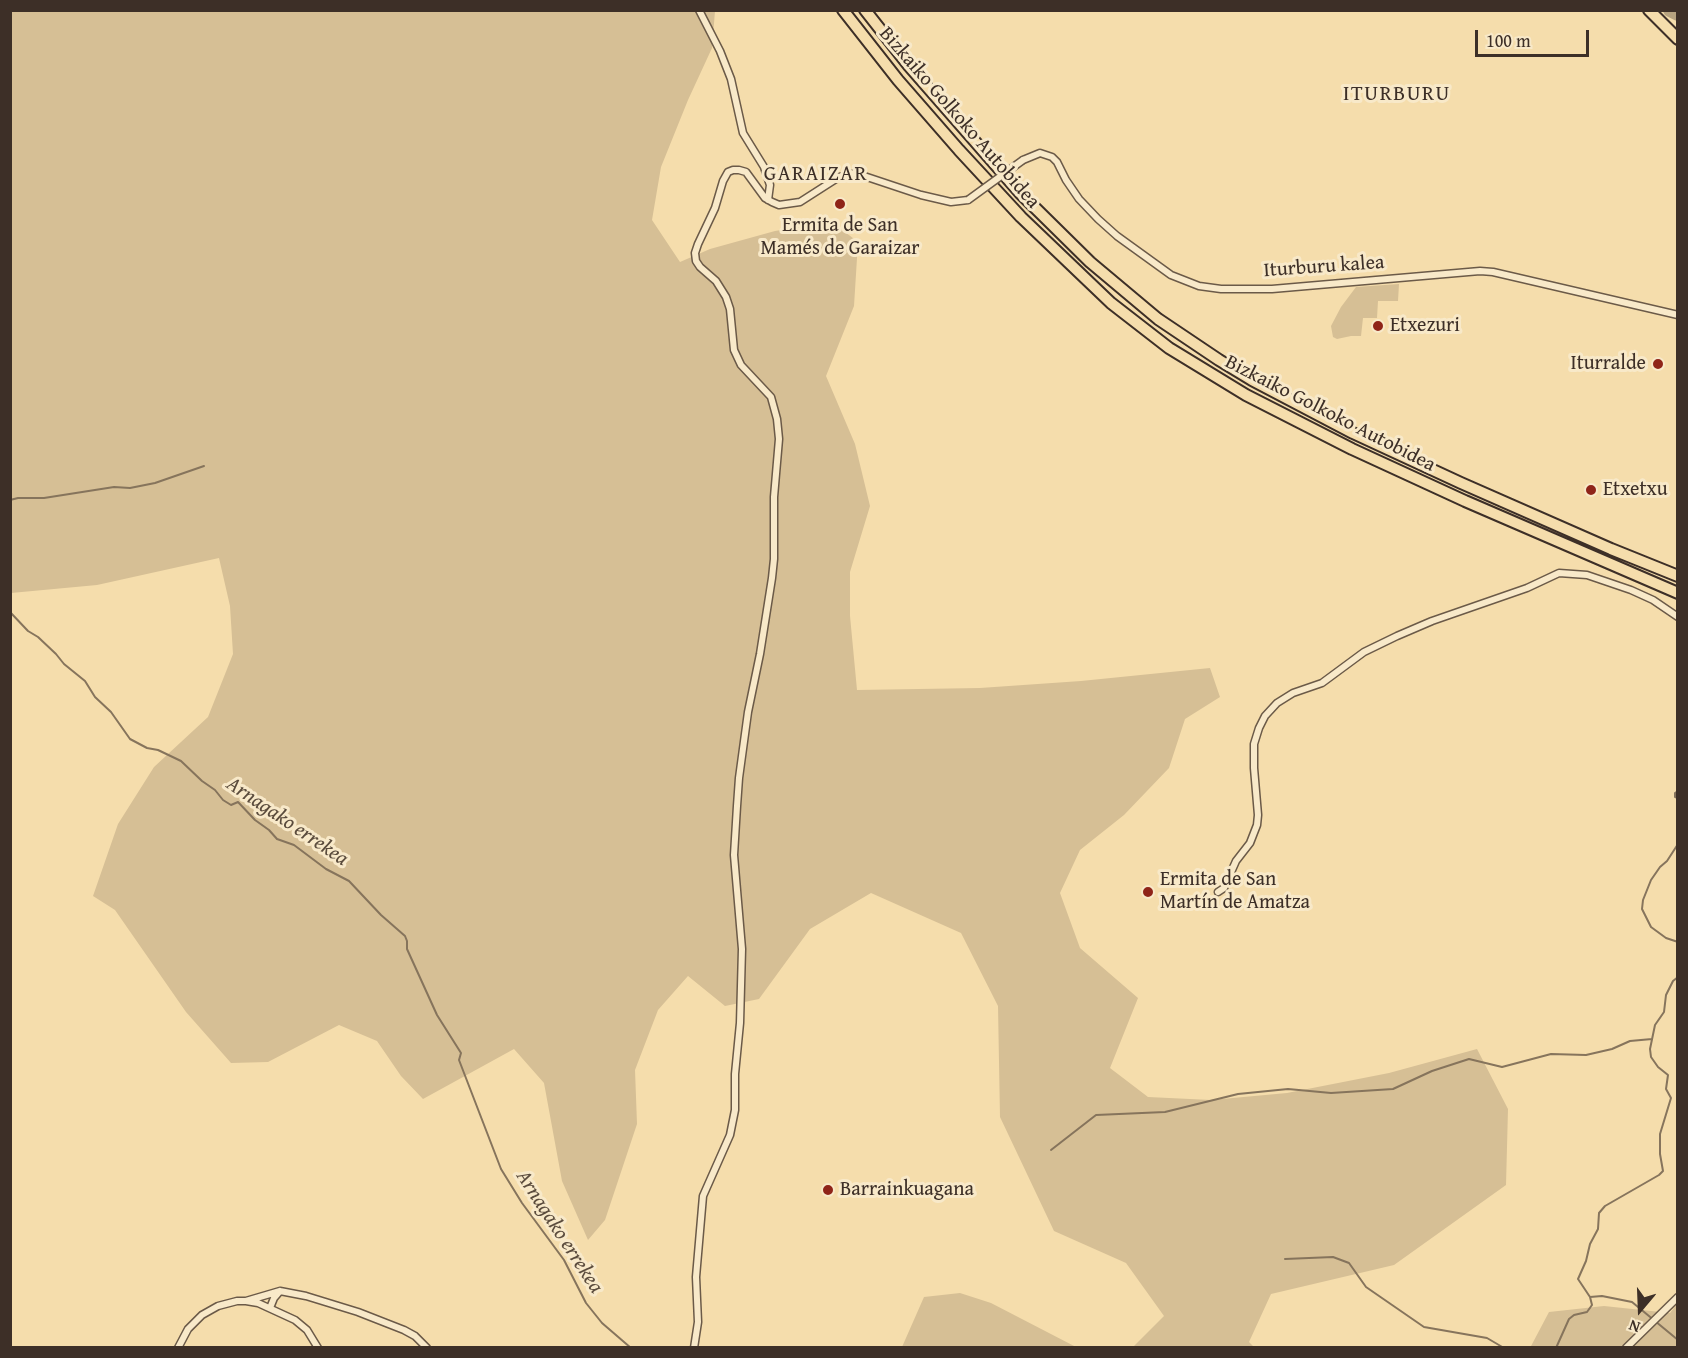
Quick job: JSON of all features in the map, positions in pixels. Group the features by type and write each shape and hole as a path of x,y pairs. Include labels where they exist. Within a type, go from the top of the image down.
{"highway":[{"name":"Bizkaiko Golkoko Autobidea","path":"843,10 898,80 1021,217 1111,303 1170,348 1246,395 1352,449 1465,501 1677,592"},
{"name":"Bizkaiko Golkoko Autobidea","path":"865,10 909,66 1020,193 1090,262 1158,319 1252,380 1353,433 1461,483 1677,576"},
{"path":"1649,10 1677,39"}],"street":[{"path":"699,10 720,51 731,79 743,133 764,167 770,185 768,200"},
{"name":"Iturburu kalea","path":"768,200 779,205 800,202 838,177 855,173 921,195 951,202 968,200 1023,160 1040,153 1052,157 1057,162 1078,199 1117,236 1171,275 1199,286 1221,289 1272,289 1480,271 1513,276 1677,315"},
{"path":"694,1347 698,1322 696,1277 703,1196 730,1135 735,1110 742,949 734,855 738,787 748,712 772,578 774,496 779,439 771,397 741,365 734,350 730,309 726,297 716,281 700,267 695,253 715,208 723,181 729,172 739,170 746,172 768,200"},
{"path":"1218,892 1224,888 1236,861 1250,843 1257,825 1254,744 1259,728 1271,709 1293,693 1322,683 1364,652 1397,636 1432,621 1527,588 1559,573 1587,576 1631,590 1653,600 1677,617"},
{"path":"270,1308 273,1298 280,1291"},
{"path":"246,1301 280,1291 306,1296 358,1312 404,1330 427,1347"},
{"path":"1626,1347 1677,1297"},
{"path":"178,1347 188,1329 202,1316 218,1306 237,1301 258,1303 302,1325 313,1337 318,1347"}],"shaded area":[{"path":"10,11 715,11 712,48 661,167 652,220 680,262 710,249 775,231 832,222 858,242 854,306 826,376 855,444 870,506 850,572 850,616 857,690 980,688 1210,668 1220,697 1185,719 1169,768 1124,815 1080,850 1060,893 1080,948 1138,998 1110,1068 1148,1097 1211,1100 1287,1093 1389,1073 1477,1049 1508,1109 1506,1185 1394,1265 1271,1294 1249,1342 1254,1347 1133,1347 1164,1316 1126,1263 1054,1231 1000,1117 998,1006 961,933 871,893 810,929 759,999 725,1006 688,976 658,1010 635,1070 637,1124 605,1220 588,1240 562,1181 544,1083 514,1049 423,1099 401,1076 377,1041 339,1025 268,1062 231,1063 186,1012 115,910 93,896 118,824 154,767 208,717 233,654 230,606 219,558 97,585 11,593"},
{"path":"1399,284 1398,301 1378,301 1377,318 1363,318 1361,336 1337,339 1333,337 1331,326 1341,307 1356,287"},
{"path":"960,1293 991,1303 1076,1347 902,1347 924,1297"},
{"path":"1677,1304 1677,1347 1530,1348 1549,1312 1604,1306 1670,1313"}],"waterway":[{"path":"1670,10 1678,14"},
{"path":"10,500 44,498 114,487 130,488 155,483 204,466"},
{"name":"Arnagako errekea","path":"10,612 85,681 95,697 111,712 130,739 181,761 215,790 223,800 231,805 238,802 277,839 294,845 326,869 349,881 381,915 405,936 407,949 437,1015 461,1053 459,1060 501,1169 522,1203 564,1260 586,1303 602,1323 631,1348"},
{"path":"1678,791 1675,793 1675,797 1678,798"},
{"path":"1678,844 1651,880 1642,909 1651,927 1666,938 1678,942"},
{"path":"1556,1348 1569,1319 1574,1315 1587,1312 1592,1305 1590,1297 1578,1279 1590,1244 1598,1229 1599,1213 1605,1206 1663,1171 1660,1134 1671,1098 1666,1089 1668,1075 1651,1057 1650,1049 1655,1025 1664,1012 1666,995 1673,981 1678,977"},
{"path":"1051,1150 1096,1115 1165,1112 1238,1094 1288,1089 1331,1093 1393,1089 1432,1071 1469,1059 1502,1067 1551,1054 1586,1055 1612,1049 1630,1041 1652,1039"},
{"path":"1285,1259 1333,1257 1349,1263 1366,1287 1424,1327 1487,1338 1504,1348"},
{"path":"1590,1297 1602,1296 1632,1302 1678,1340"}],"place":[{"name":"Ermita de San Mamés de Garaizar","path":"840,204"},
{"name":"Etxezuri","path":"1378,326"},
{"name":"Iturralde","path":"1658,364"},
{"name":"Etxetxu","path":"1591,490"},
{"name":"Ermita de San Martín de Amatza","path":"1148,892"},
{"name":"Barrainkuagana","path":"828,1190"}],"district":[{"name":"ITURBURU","path":"1397,95"},
{"name":"GARAIZAR","path":"816,175"}]}
